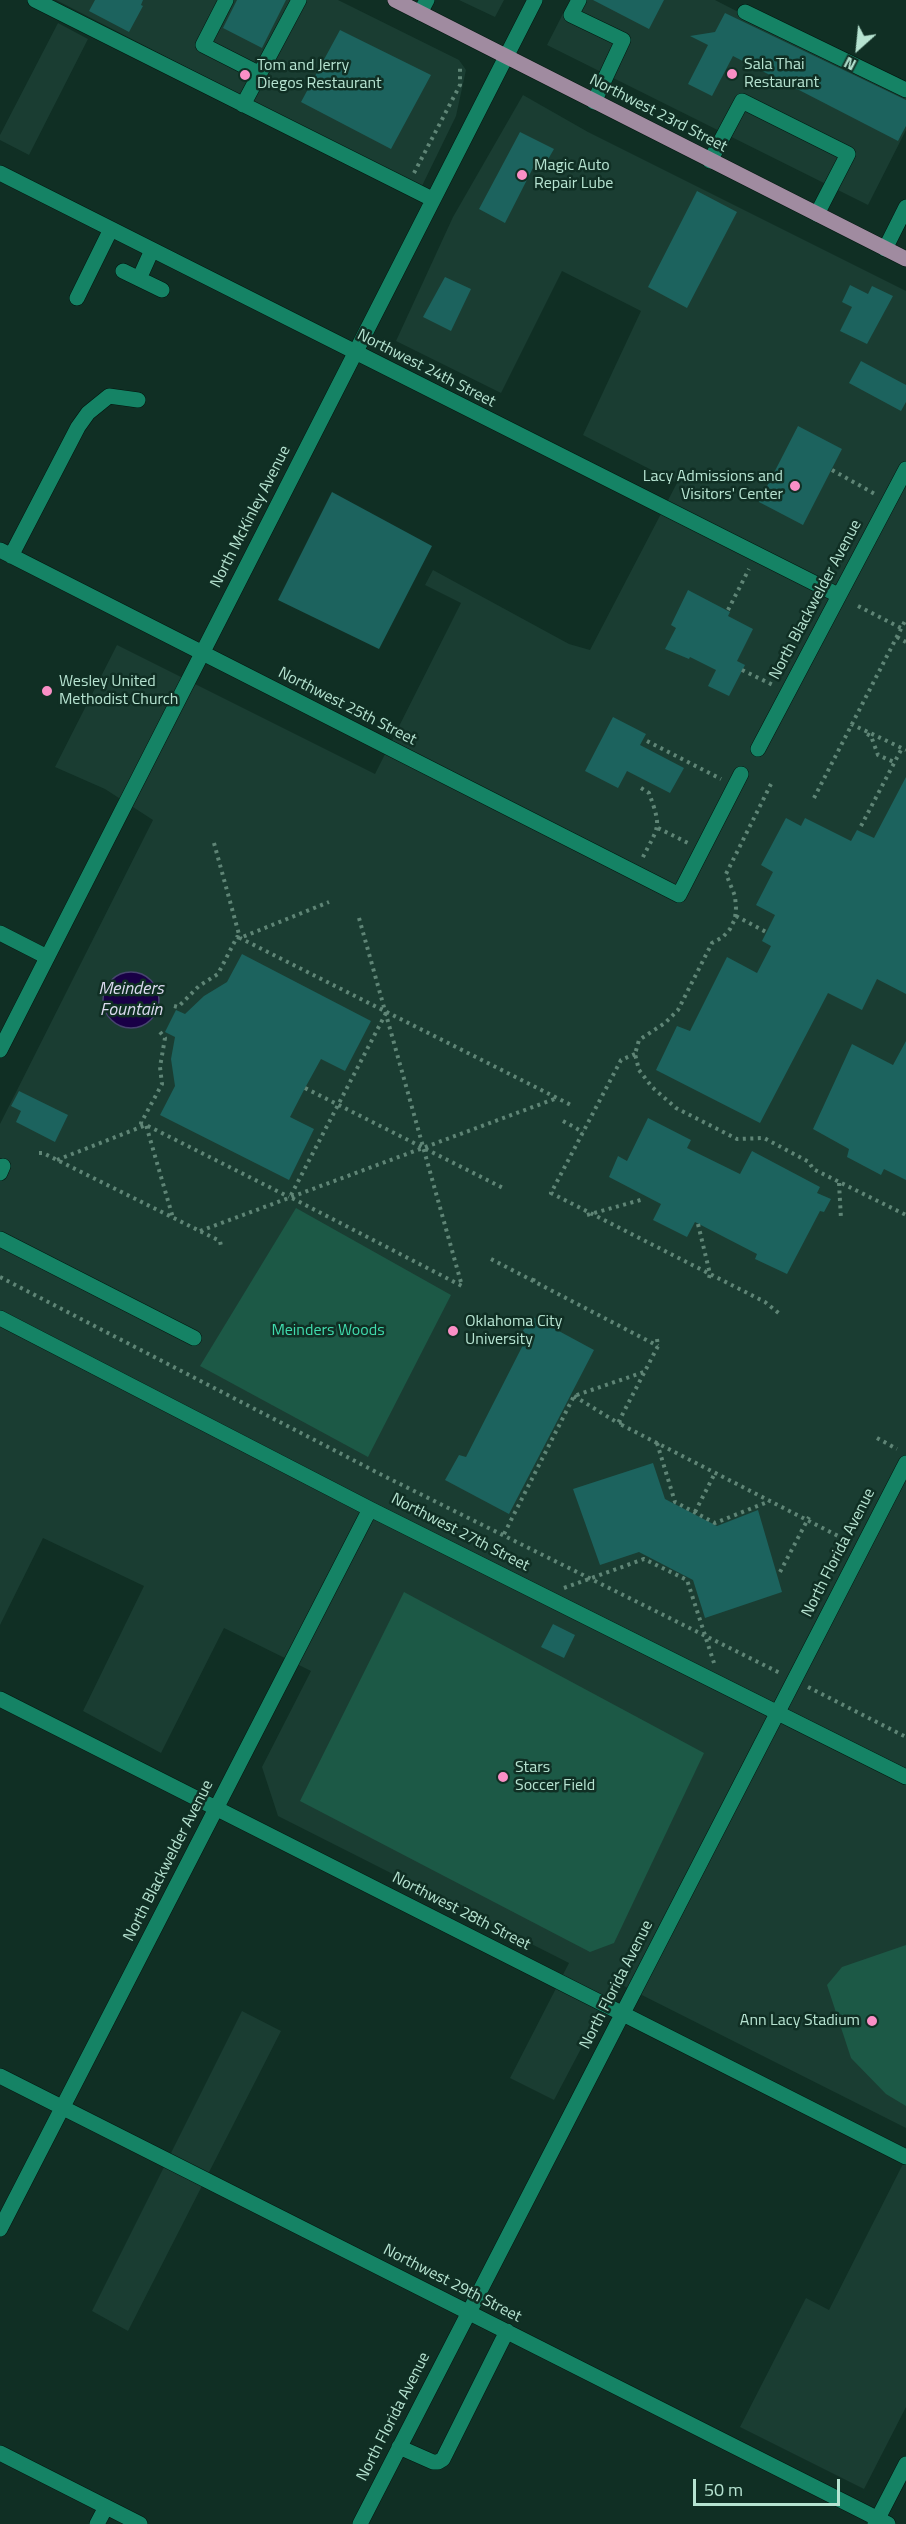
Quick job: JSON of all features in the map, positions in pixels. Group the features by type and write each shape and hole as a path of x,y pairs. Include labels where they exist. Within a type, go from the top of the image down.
{"main road":[{"name":"Northwest 23rd Street","path":"395,0 424,7 506,57 906,259"}],"street":[{"path":"35,0 432,199"},
{"path":"225,0 202,45 260,74"},
{"path":"243,105 299,0"},
{"name":"North McKinley Avenue","path":"0,1050 535,0"},
{"path":"579,0 571,15 623,40 594,102"},
{"path":"745,12 906,90"},
{"path":"710,161 742,101 848,154 817,214"},
{"name":"Northwest 24th Street","path":"0,173 838,595"},
{"path":"885,249 906,207"},
{"path":"77,298 111,229"},
{"path":"140,279 152,250"},
{"path":"123,271 162,290"},
{"path":"5,553 88,413 109,396 138,400"},
{"name":"North Blackwelder Avenue","path":"758,749 906,469"},
{"name":"Northwest 25th Street","path":"5,553 679,895 702,850"},
{"path":"702,850 738,780"},
{"path":"0,933 47,957"},
{"path":"0,1239 194,1338"},
{"name":"Northwest 27th Street","path":"0,1318 370,1509 906,1777"},
{"name":"North Florida Avenue","path":"360,2524 906,1463"},
{"name":"North Blackwelder Avenue","path":"0,2229 370,1509"},
{"name":"Northwest 28th Street","path":"0,1699 906,2157"},
{"name":"Northwest 29th Street","path":"0,2076 880,2522"},
{"path":"399,2447 433,2462 443,2459 507,2331"},
{"path":"0,2453 140,2524"},
{"path":"880,2522 906,2464"},
{"path":"97,2524 106,2507"}],"path":[{"path":"406,187 460,85 460,65"},
{"path":"831,470 875,494"},
{"path":"728,610 751,566"},
{"path":"858,606 901,628"},
{"path":"814,798 906,619"},
{"path":"897,637 906,642"},
{"path":"742,670 777,687"},
{"path":"851,724 904,749 894,762 861,826"},
{"path":"851,724 870,736 878,754 894,762"},
{"path":"647,741 738,780"},
{"path":"768,786 726,874 735,896 736,916 723,937 712,943 678,1010 665,1023 639,1040 635,1054 639,1070 645,1079 676,1108 737,1139 764,1138 809,1162 813,1169 906,1215"},
{"path":"635,873 658,828 659,820 649,793 641,788"},
{"path":"658,828 702,850"},
{"path":"214,843 240,939 571,1105"},
{"path":"174,1006 178,1007 199,986 218,974 237,937 240,939 329,902"},
{"path":"736,916 766,932"},
{"path":"160,1032 165,1038 160,1067 162,1084 141,1123 462,1286 359,918"},
{"path":"290,1197 386,1013"},
{"path":"635,1054 621,1060 551,1193 765,1302 781,1315"},
{"path":"304,1088 502,1188"},
{"path":"200,1231 558,1098"},
{"path":"562,1121 583,1132"},
{"path":"57,1160 146,1125"},
{"path":"146,1125 173,1219"},
{"path":"39,1153 220,1241 222,1246"},
{"path":"839,1182 841,1219"},
{"path":"587,1215 644,1199"},
{"path":"699,1224 710,1276"},
{"path":"491,1259 658,1346"},
{"path":"533,1281 535,1275"},
{"path":"0,1277 382,1474 906,1737"},
{"path":"618,1423 658,1346 657,1339"},
{"path":"504,1534 574,1396 645,1372"},
{"path":"574,1396 618,1423 808,1519 842,1538 860,1554"},
{"path":"618,1423 625,1422"},
{"path":"878,1438 906,1454"},
{"path":"657,1443 675,1502 715,1523 770,1501"},
{"path":"695,1512 716,1473"},
{"path":"780,1572 808,1519"},
{"path":"556,1601 562,1588 644,1559 687,1580 714,1663 709,1678"}],"shaded area":[{"path":"56,0 338,0 459,60 466,70 456,116 421,188"},
{"path":"459,0 504,0 495,17"},
{"path":"570,0 715,0 906,98 906,130 868,205 547,45"},
{"path":"58,23 88,39 29,155 0,140 0,135"},
{"name":"Oklahoma City University","path":"523,95 588,132 906,291 906,2128 616,1982 554,2100 510,2078 569,1963 278,1816 262,1767 311,1671 224,1628 161,1753 83,1711 144,1586 43,1538 0,1625 0,1124 153,820 105,789 55,767 117,645 375,774 461,603 425,585 433,570 569,644 590,650 677,483 583,435 641,311 562,271 501,393 396,341 453,217"},
{"path":"242,2011 281,2031 128,2331 92,2311"},
{"path":"906,2158 906,2407 864,2489 740,2427 806,2298 829,2310"}],"green space":[{"name":"Meinders Woods","path":"296,1208 451,1295 368,1457 200,1366"},
{"name":"Stars Soccer Field","path":"404,1592 704,1753 614,1943 590,1952 300,1801"},
{"name":"Ann Lacy Stadium","path":"906,1945 906,2106 886,2094 851,2058 827,1985 842,1967"}],"water":[{"name":"Meinders Fountain","path":"125,972 137,972 147,976 155,984 159,1000 155,1016 147,1024 137,1028 125,1028 115,1024 107,1016 103,1006 103,994 107,984 115,976"}],"building":[{"path":"95,0 143,0 141,5 143,6 129,32 89,11"},
{"path":"237,0 286,0 262,48 223,28"},
{"path":"593,0 664,0 649,29"},
{"path":"725,13 906,100 906,126 898,141 733,56 712,96 688,84 708,45 690,36 715,32"},
{"path":"340,30 431,75 391,149 301,102"},
{"path":"520,132 554,149 543,168 535,164 505,223 479,209"},
{"path":"697,191 737,212 687,308 648,287"},
{"path":"445,277 471,289 451,331 423,317"},
{"path":"850,285 868,294 872,286 893,296 867,344 840,331 852,307 842,302"},
{"path":"861,361 906,385 906,402 901,411 849,383"},
{"name":"Lacy Admissions and Visitors' Center","path":"798,426 842,449 803,525 759,502"},
{"path":"332,492 432,546 379,649 278,600"},
{"path":"688,590 730,612 728,616 753,629 737,661 745,665 729,696 708,686 716,670 690,657 689,659 665,649 676,628 671,625"},
{"path":"613,717 646,734 640,745 684,768 670,793 627,771 618,788 585,771"},
{"path":"906,777 906,994 877,979 862,1010 828,993 760,1123 656,1070 677,1026 690,1031 727,957 757,973 771,946 762,941 775,915 756,905 773,872 761,865 786,818 801,826 805,818 851,841 857,830 874,838"},
{"path":"242,954 371,1021 345,1071 321,1059 290,1117 314,1129 289,1180 160,1115 175,1086 171,1059 175,1037 165,1032 176,1010 185,1014 204,996 227,982"},
{"path":"906,1041 906,1180 884,1169 881,1175 847,1157 849,1149 813,1129 852,1044 893,1065"},
{"path":"19,1091 68,1115 55,1142 16,1122 21,1111 11,1106"},
{"path":"648,1118 691,1140 687,1148 740,1174 752,1151 820,1187 817,1193 831,1199 824,1212 820,1211 787,1274 755,1259 757,1254 695,1222 687,1237 653,1220 661,1204 609,1177 618,1156 627,1161"},
{"path":"531,1316 594,1350 509,1514 445,1480 459,1455 466,1457 523,1345 517,1342"},
{"path":"653,1463 665,1499 717,1526 758,1510 782,1592 705,1618 693,1580 639,1552 600,1565 573,1489"},
{"path":"553,1624 575,1635 564,1658 541,1647"}],"place":[{"name":"Sala Thai Restaurant","path":"732,74"},
{"name":"Tom and Jerry Diegos Restaurant","path":"245,75"},
{"name":"Magic Auto Repair Lube","path":"522,175"},
{"name":"Lacy Admissions and Visitors' Center","path":"795,486"},
{"name":"Wesley United Methodist Church","path":"47,691"},
{"name":"Oklahoma City University","path":"453,1331"},
{"name":"Stars Soccer Field","path":"503,1777"},
{"name":"Ann Lacy Stadium","path":"872,2021"}]}
